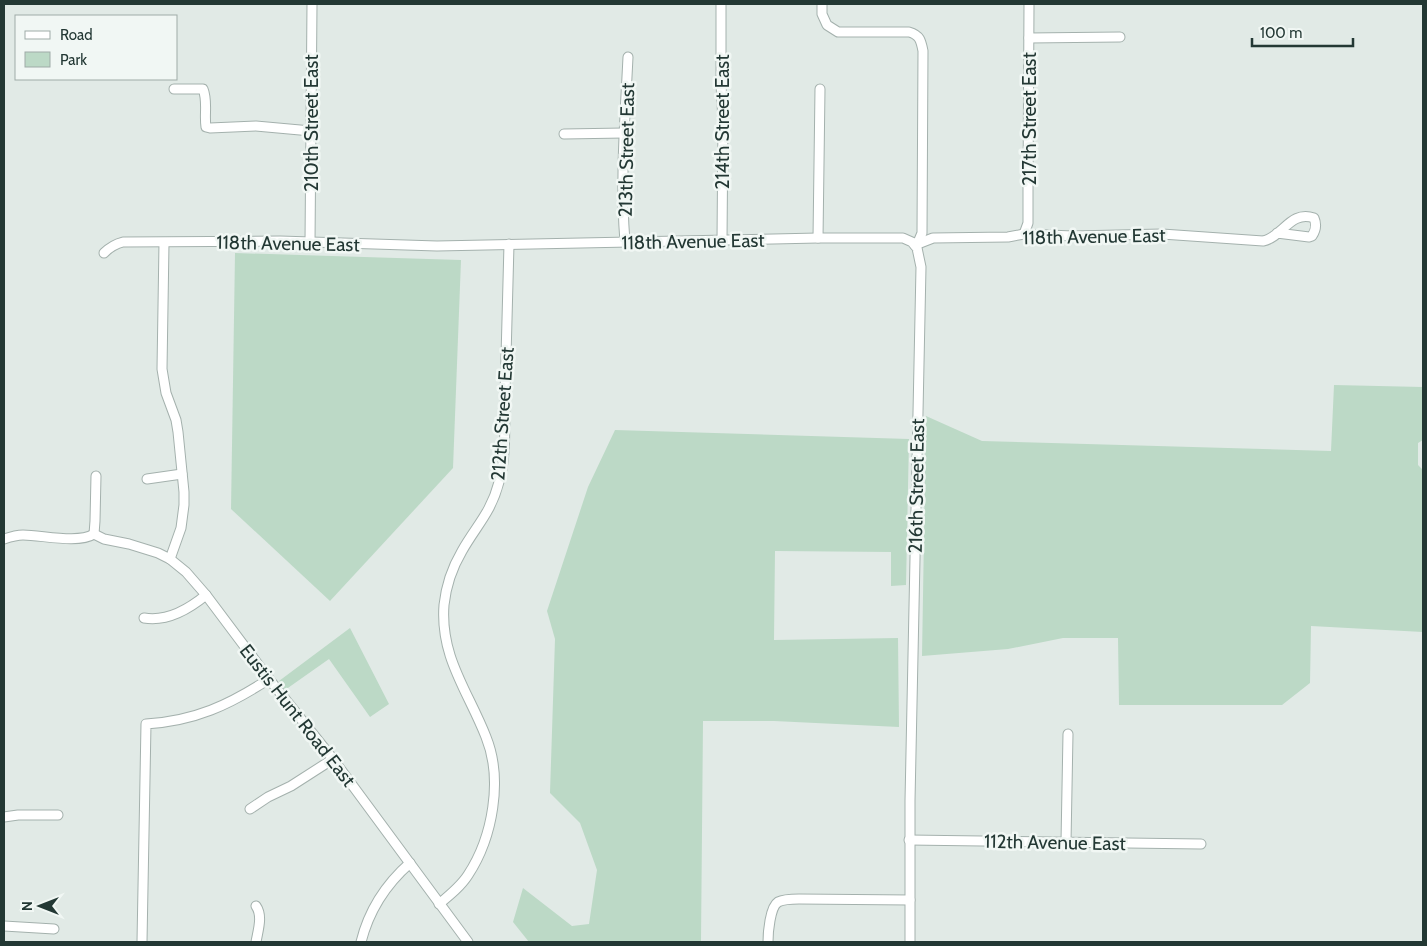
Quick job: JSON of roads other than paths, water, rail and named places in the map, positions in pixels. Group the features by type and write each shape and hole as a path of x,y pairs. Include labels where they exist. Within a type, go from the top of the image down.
{"street":[{"name":"210th Street East","path":"310,242 312,4"},
{"name":"214th Street East","path":"721,4 723,121 722,240"},
{"path":"822,4 822,14 827,25 838,32 909,32 920,38 923,51 922,233 914,245"},
{"name":"217th Street East","path":"1024,234 1028,223 1029,4"},
{"path":"1029,38 1120,37"},
{"name":"213th Street East","path":"625,242 623,221 624,133 628,57"},
{"path":"174,89 203,89 206,127 256,126 311,131"},
{"path":"818,238 820,89"},
{"path":"564,134 624,133"},
{"name":"118th Avenue East","path":"104,253 108,248 123,242 280,241 437,246 903,238 914,245 933,238 1008,237 1024,234 1073,236 1162,234 1267,241 1277,233"},
{"path":"164,243 162,369 166,393 176,420 184,492 178,538 170,559"},
{"name":"212th Street East","path":"439,904 460,886 475,863 488,830 494,792 494,764 487,738 452,663 448,650 445,635 444,605 449,579 456,562 492,504 503,467 509,244"},
{"name":"216th Street East","path":"910,942 909,840 921,267 919,252 914,245"},
{"path":"147,479 182,474"},
{"path":"4,538 22,535 76,539 86,538 94,534 96,521 96,476"},
{"name":"Eustis Hunt Road East","path":"94,534 104,539 146,548 170,559 186,572 206,594 269,679 333,759 468,942"},
{"path":"144,618 159,618 177,613 195,604 206,594"},
{"path":"142,942 146,724 172,722 212,711 246,694 269,679"},
{"path":"1066,842 1068,734"},
{"path":"250,810 268,797 291,786 333,759"},
{"path":"4,817 58,815"},
{"name":"112th Avenue East","path":"909,840 1201,844"},
{"path":"361,942 364,928 382,892 398,873 410,863"},
{"path":"768,942 773,909 777,902 783,900 910,900"},
{"path":"256,906 259,910 259,918 256,942"},
{"path":"4,926 54,929"}]}
